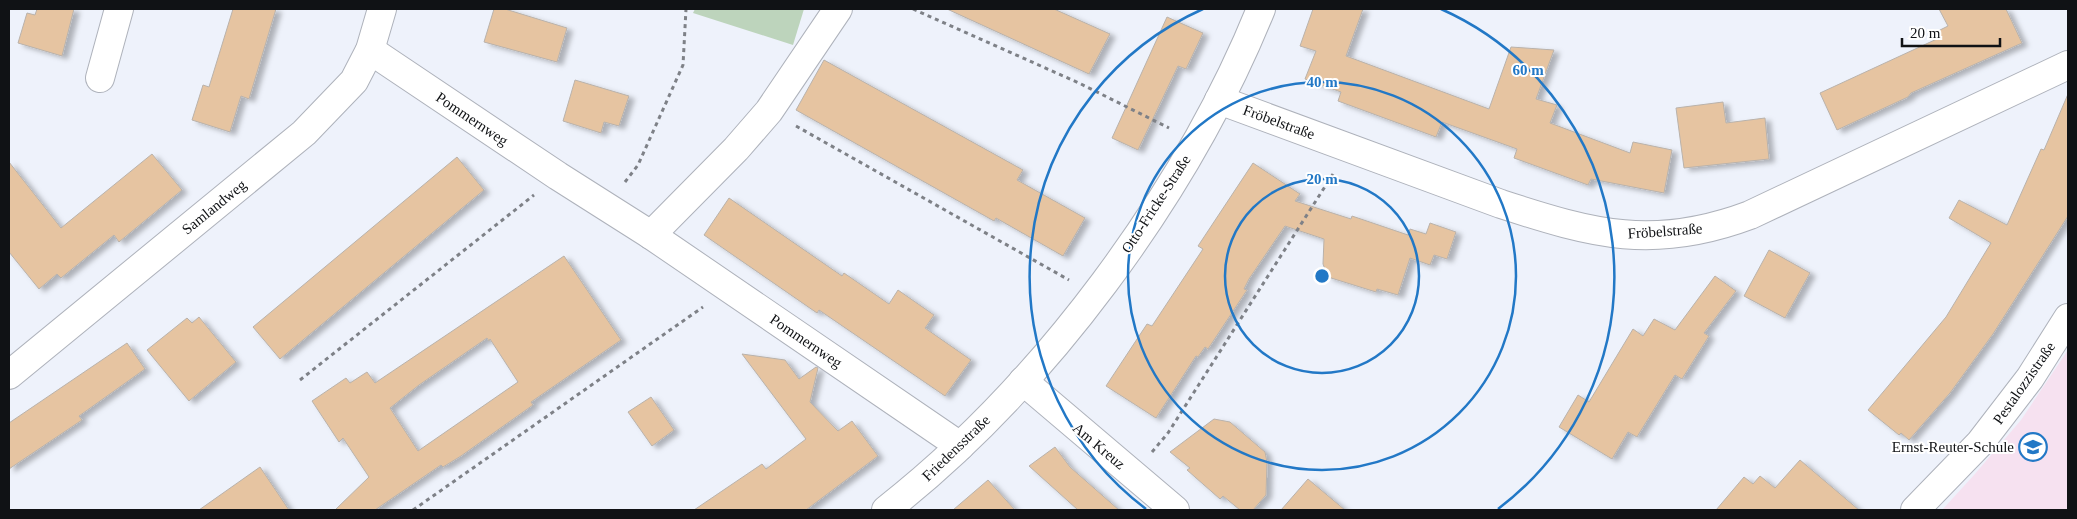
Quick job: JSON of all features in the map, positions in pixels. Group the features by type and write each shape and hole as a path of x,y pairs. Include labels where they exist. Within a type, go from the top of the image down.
{"street":[{"path":"100,78 120,9"},
{"name":"Samlandweg","path":"9,375 304,133 354,81 370,50 382,9"},
{"path":"651,235 736,149 769,111 838,9"},
{"name":"Otto-Fricke-Straße","path":"1023,381 1079,314 1140,231 1179,172 1219,100 1261,9"},
{"name":"Pommernweg","path":"370,50 558,176 651,235 960,446"},
{"name":"Fröbelstraße","path":"1219,100 1501,204 1580,228 1633,236 1687,232 1714,227 1750,215 2068,65"},
{"name":"Pestalozzistraße","path":"1915,510 1980,443 2030,378 2068,318"},
{"name":"Friedensstraße","path":"886,510 915,488 960,446 1023,381"},
{"name":"Am Kreuz","path":"1023,381 1176,510"}],"path":[{"path":"607,206 638,164 683,65 686,9"},
{"path":"913,9 1079,83 1169,128"},
{"path":"769,111 1074,282"},
{"path":"1133,474 1168,433 1350,148"},
{"path":"300,380 558,176"},
{"path":"412,510 729,289"}],"shaded area":[{"name":"Ernst-Reuter-Schule","path":"2068,350 2068,510 1942,510 2021,420"}],"green space":[{"path":"695,9 804,9 793,45 693,13"}],"building":[{"path":"37,9 74,9 62,56 18,43 27,13 35,15"},
{"path":"233,9 276,9 249,99 241,96 230,132 192,120 203,85 209,87"},
{"path":"494,9 505,9 567,28 557,62 484,42"},
{"path":"947,9 1054,9 1110,34 1089,74"},
{"path":"1313,9 1363,9 1346,56 1489,109 1511,47 1554,50 1536,99 1557,105 1550,123 1630,153 1633,142 1672,150 1664,193 1591,179 1588,185 1514,158 1517,149 1442,122 1436,137 1338,101 1341,92 1305,79 1316,51 1300,46"},
{"path":"1939,9 2006,9 2022,43 1911,93 1908,97 1837,130 1820,93 1939,38 1936,32 1948,26"},
{"path":"1167,17 1203,33 1186,69 1178,66 1138,150 1112,138"},
{"path":"824,60 1023,170 1017,180 1085,218 1063,256 996,218 994,221 796,110"},
{"path":"575,80 629,96 619,126 604,122 601,133 563,121"},
{"path":"2068,94 2068,216 1993,334 1950,393 1909,440 1901,433 1899,435 1868,410 1946,317 1991,243 1949,218 1959,200 2007,225 2041,149 2044,150"},
{"path":"1723,102 1726,123 1765,118 1769,159 1684,168 1676,108"},
{"path":"152,154 182,190 119,242 114,235 61,278 57,274 39,289 9,252 9,162 61,228"},
{"path":"457,157 484,190 280,359 253,327"},
{"path":"1253,163 1300,194 1295,201 1351,219 1352,216 1408,235 1410,229 1426,234 1430,223 1456,232 1447,259 1434,255 1430,265 1410,258 1398,295 1377,289 1376,292 1328,277 1323,264 1324,239 1285,226 1249,279 1244,289 1247,290 1208,349 1205,347 1198,357 1196,356 1156,418 1106,386 1147,324 1152,326 1203,249 1198,246"},
{"path":"729,198 842,276 844,273 889,304 898,290 934,315 925,328 971,360 945,396 819,310 817,313 704,235"},
{"path":"1769,250 1810,273 1785,318 1744,296"},
{"path":"564,256 621,340 531,402 533,405 461,456 443,467 441,465 375,510 335,510 369,477 343,438 339,442 312,401 346,378 350,383 367,372 375,383","holes":["487,338 489,341 490,339 518,382 418,451 390,408 419,385"]},
{"path":"1715,276 1736,291 1704,333 1709,336 1682,379 1675,375 1637,437 1628,432 1612,459 1559,427 1578,395 1589,402 1633,329 1643,336 1654,319 1675,330"},
{"path":"199,317 236,362 189,401 147,350 187,318 192,323"},
{"path":"127,343 145,369 79,416 82,420 9,469 9,423"},
{"path":"742,354 785,360 799,379 816,367 818,368 810,402 838,431 852,421 878,456 806,510 694,510 762,464 766,469 806,439"},
{"path":"651,397 674,430 652,446 628,412"},
{"path":"1214,419 1230,422 1265,452 1267,462 1266,495 1253,510 1240,510 1223,496 1220,499 1187,470 1190,468 1170,452"},
{"path":"1055,447 1070,467 1119,510 1078,510 1029,466"},
{"path":"1800,460 1859,510 1716,510 1744,477 1753,484 1760,476 1775,488"},
{"path":"260,467 289,510 199,510"},
{"path":"1308,479 1345,510 1281,510"},
{"path":"988,480 1015,510 953,510"}],"place":[{"name":"Ernst-Reuter-Schule","path":"2033,447"}]}
